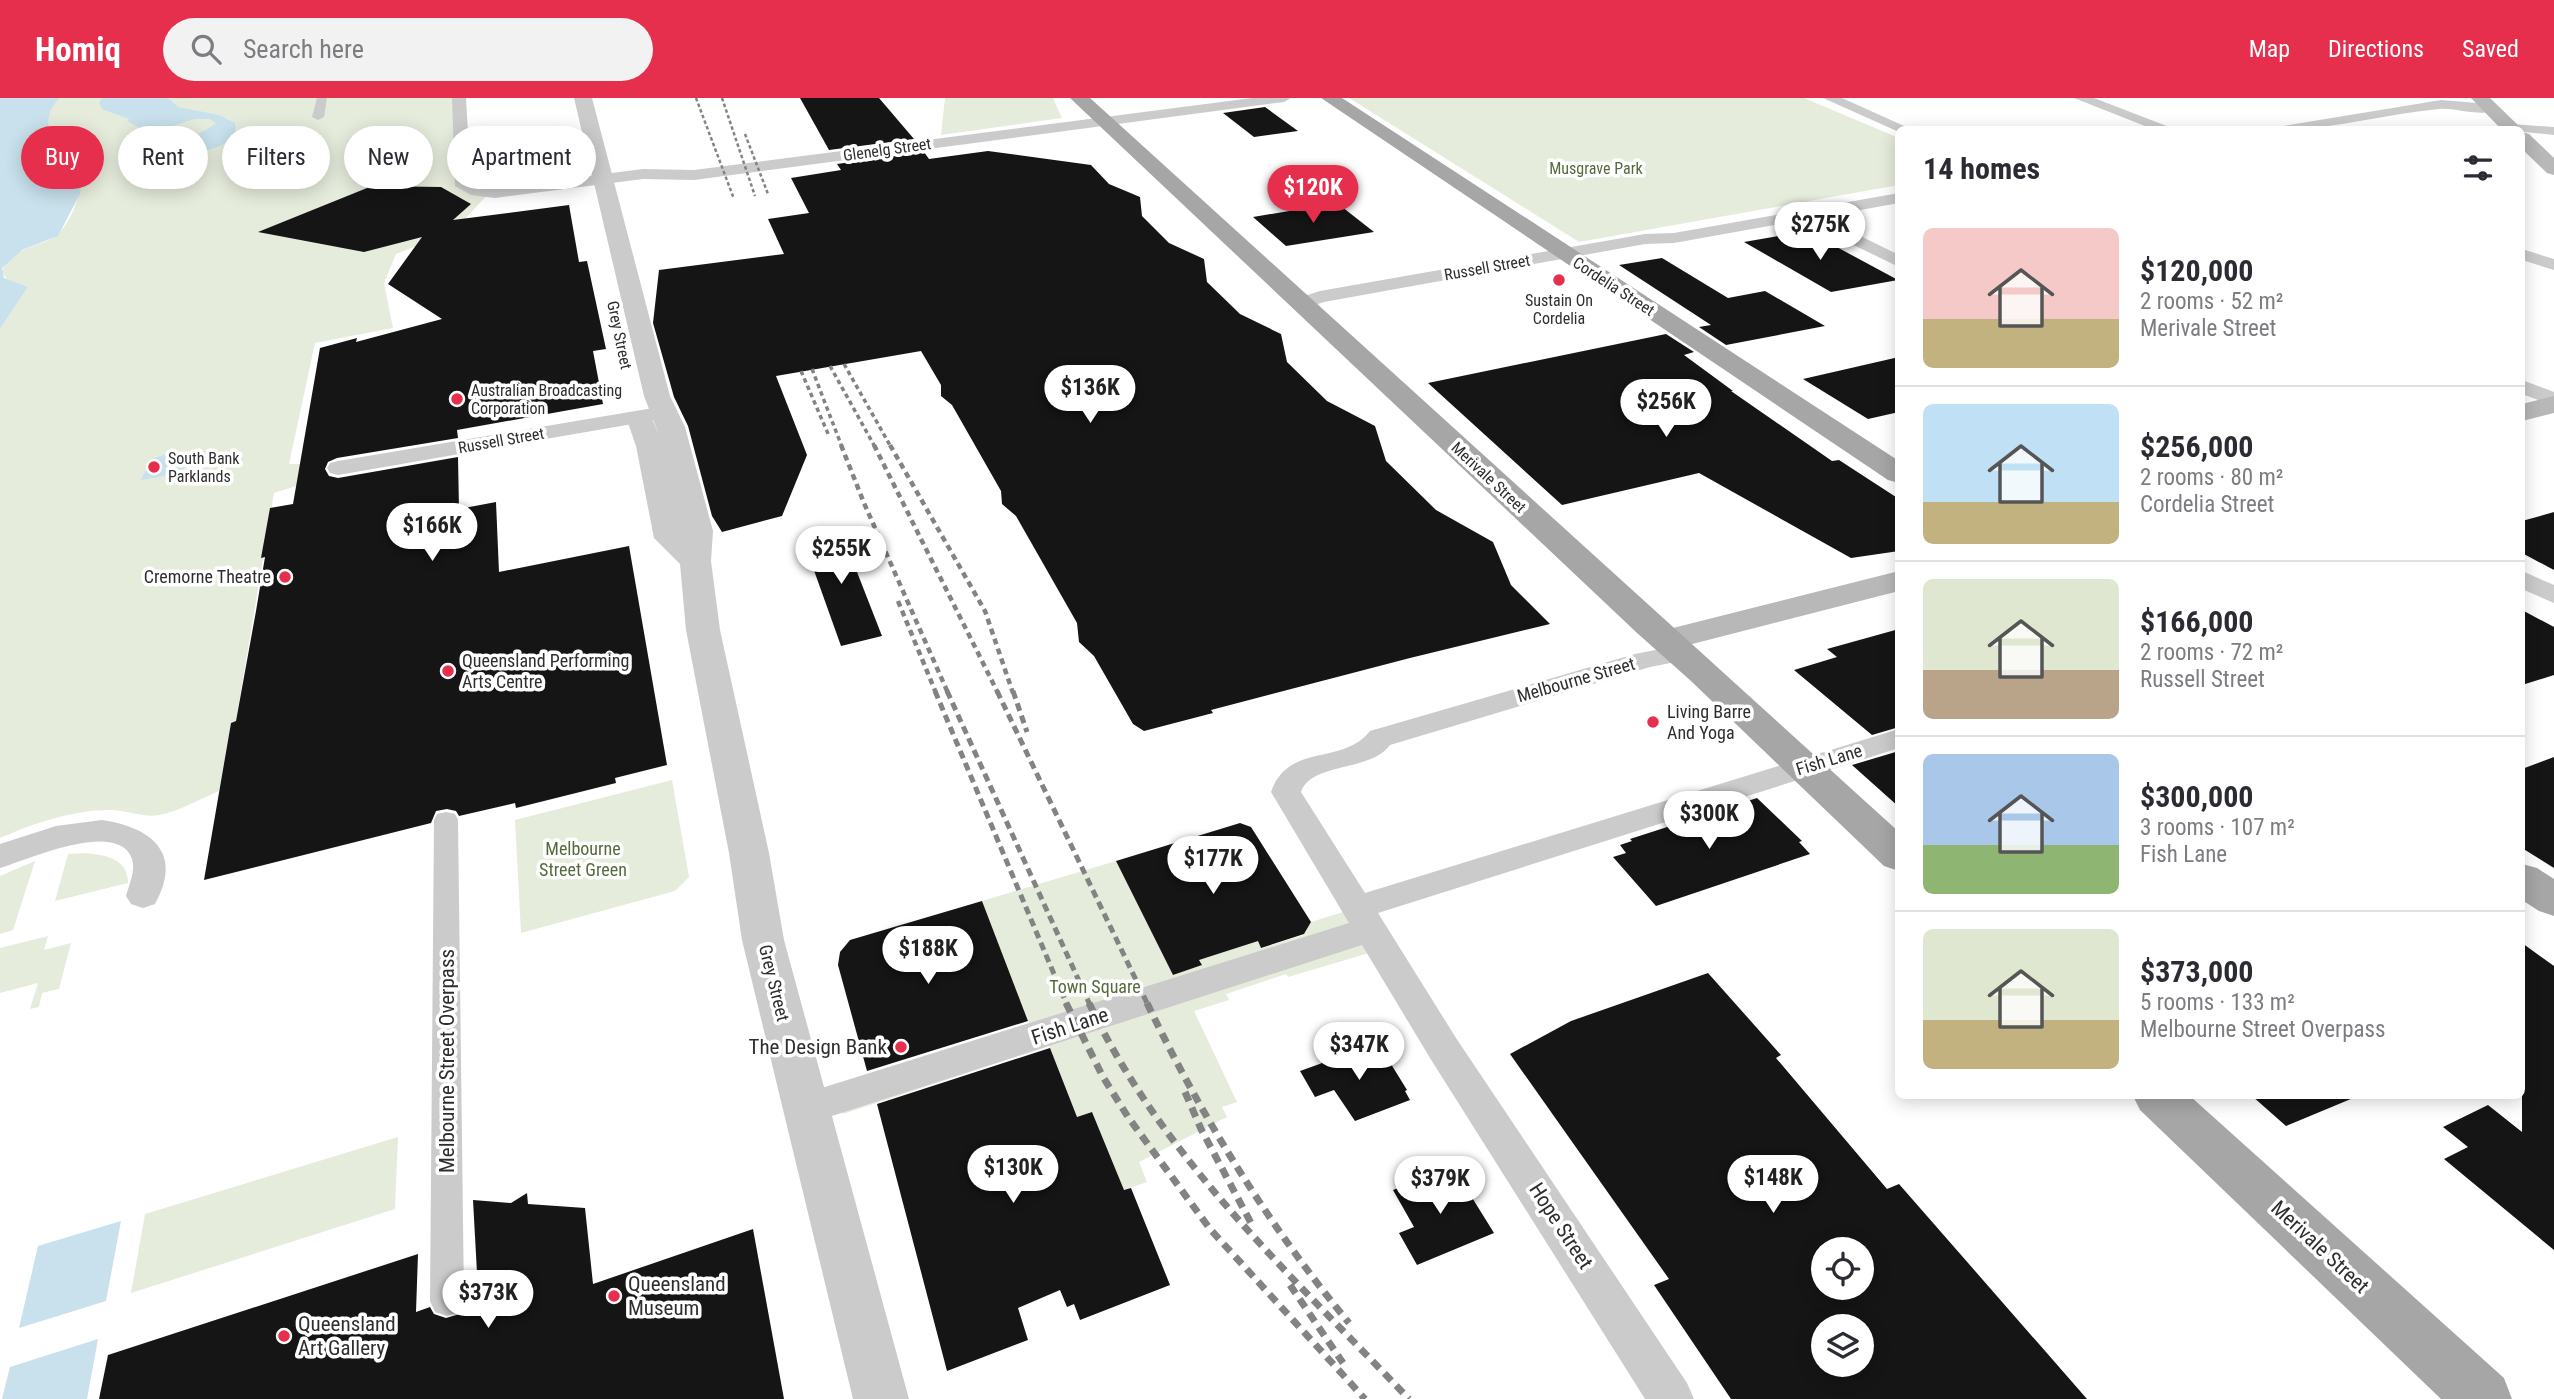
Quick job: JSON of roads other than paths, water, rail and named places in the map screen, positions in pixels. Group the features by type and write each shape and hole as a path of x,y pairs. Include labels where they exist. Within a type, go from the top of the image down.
{"main road":[{"name":"Merivale Street","path":"1079,98 1895,852"},
{"name":"Cordelia Street","path":"1329,98 1895,471"},
{"path":"2485,103 2509,126"},
{"path":"2525,141 2554,169"},
{"path":"2525,412 2554,402"},
{"name":"Melbourne Street","path":"1673,647 1895,582"},
{"name":"Melbourne Street","path":"1673,647 1895,598"},
{"path":"2525,881 2554,901"},
{"name":"Merivale Street","path":"2160,1099 2483,1399"}],"street":[{"path":"318,117 322,98"},
{"path":"459,98 459,126"},
{"name":"Grey Street","path":"583,98 586,126"},
{"name":"Glenelg Street","path":"596,181 643,174 694,175 1284,98"},
{"path":"1830,98 1896,126"},
{"path":"2081,98 2159,126"},
{"path":"2346,102 2383,113"},
{"path":"2307,126 2441,104 2485,103"},
{"name":"Grey Street","path":"568,120 569,126"},
{"path":"2525,132 2554,131"},
{"name":"Glenelg Street","path":"469,189 489,193 524,189"},
{"name":"Grey Street","path":"594,189 639,416 650,446 669,538 695,561"},
{"name":"Grey Street","path":"595,189 657,396 665,412 698,531 695,561 705,646 749,853 763,940 881,1399"},
{"name":"Russell Street","path":"1307,308 1570,257 1658,247 1674,238 1895,199"},
{"path":"1805,215 1895,260"},
{"path":"2525,255 2554,265"},
{"path":"2525,388 2554,402"},
{"name":"Russell Street","path":"338,468 665,412"},
{"path":"2525,580 2554,595"},
{"name":"Melbourne Street","path":"1294,804 1286,792 1291,780 1310,767 1370,750 1380,738 1632,664 1673,647"},
{"name":"Fish Lane","path":"807,1108 992,1051 1366,918 1895,739"},
{"name":"Hope Street","path":"1294,804 1443,1048 1671,1399"},
{"name":"Melbourne Street Overpass","path":"446,820 447,1301"},
{"path":"0,857 56,836 89,832 115,834 137,842 147,857 148,874 143,896"}],"water":[{"path":"0,98 60,98 50,113 49,126 21,126 21,189 81,189 80,194 58,236 22,250 2,268 4,278 28,287 0,329"},
{"path":"102,98 168,98 178,107 219,115 235,123 235,126 222,126 222,145 208,150 208,129 216,123 210,119 197,119 175,126 136,126 127,121 129,119 102,109 99,103"},
{"path":"174,452 186,455 182,473 141,480 151,459"},
{"path":"121,1221 106,1301 19,1328 38,1246"},
{"path":"98,1339 87,1399 2,1399 10,1367"}],"railway":[{"path":"696,98 734,199"},
{"path":"722,98 755,196"},
{"path":"745,134 768,194"},
{"path":"844,364 891,447"},
{"path":"830,366 875,447"},
{"path":"812,369 842,447"},
{"path":"801,371 829,436"},
{"path":"841,445 948,693"},
{"path":"890,445 985,611 1013,693"},
{"path":"875,447 997,691"},
{"path":"898,601 936,693"},
{"path":"935,691 1067,1005"},
{"path":"947,691 1090,1004"},
{"path":"997,691 1148,1005"},
{"path":"1013,691 1027,732"},
{"path":"1090,1004 1119,1060 1153,1113 1192,1164 1276,1261 1409,1399"},
{"path":"1067,1005 1103,1077 1128,1117 1210,1229 1365,1399"},
{"path":"1148,1005 1190,1087 1238,1169 1291,1248 1349,1323"},
{"path":"1185,1092 1201,1129 1251,1223"},
{"path":"1290,1285 1343,1363"}],"place":[{"name":"Sustain On Cordelia","path":"1559,280"},
{"name":"Australian Broadcasting Corporation","path":"457,399"},
{"name":"South Bank Parklands","path":"154,467"},
{"name":"Cremorne Theatre","path":"285,577"},
{"name":"Queensland Performing Arts Centre","path":"448,671"},
{"name":"Living Barre And Yoga","path":"1653,722"},
{"name":"The Design Bank","path":"901,1047"},
{"name":"Queensland Museum","path":"614,1296"},
{"name":"Queensland Art Gallery","path":"284,1336"}],"park label":[{"name":"Musgrave Park","path":"1596,168"},
{"name":"Melbourne Street Green","path":"583,859"},
{"name":"Town Square","path":"1095,987"}]}
